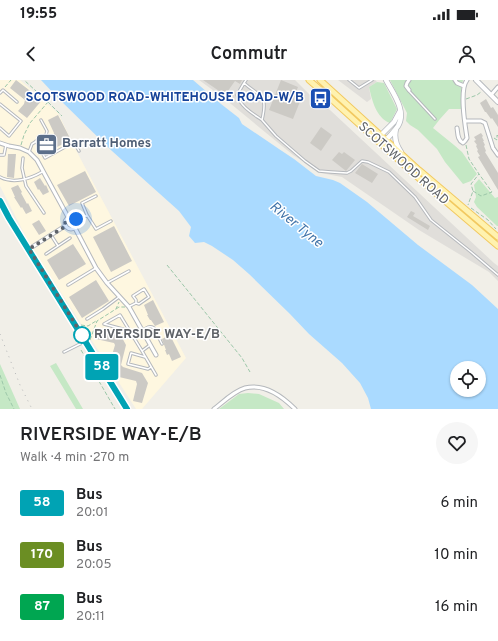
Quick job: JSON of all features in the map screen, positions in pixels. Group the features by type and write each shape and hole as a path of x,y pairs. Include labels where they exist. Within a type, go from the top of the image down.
{"main road":[{"name":"SCOTSWOOD ROAD","path":"309,80 444,201 498,246"},
{"name":"SCOTSWOOD ROAD","path":"320,80 440,188 498,237"},
{"path":"386,80 399,104 401,119 395,132 396,144 402,154"},
{"path":"376,140 394,122 400,110"},
{"path":"381,145 397,127"},
{"path":"0,201 75,324 88,341 127,409"}],"street":[{"path":"409,80 406,86 409,90"},
{"path":"455,80 464,86"},
{"path":"457,128 459,140 463,143 467,138 463,100 464,86 467,80"},
{"path":"476,80 498,102"},
{"path":"491,95 498,87"},
{"path":"465,121 480,121 485,123 493,148 498,155"},
{"path":"0,143 29,152 37,160 68,217"},
{"path":"68,217 74,218 77,221 75,228 96,268 107,283 129,307 156,355"},
{"path":"68,217 65,220 67,228 71,230 75,228"},
{"path":"29,249 66,226"},
{"path":"214,409 244,388 254,387 269,390 289,403 294,409"}],"lane":[{"path":"246,80 237,95 239,101 245,108 262,120 276,136 305,161 319,170 331,172 347,173 362,161 368,162 389,172 415,197 431,220 498,275"},
{"path":"349,80 359,88 372,80"},
{"path":"244,83 261,95 264,100 262,120"},
{"path":"0,88 17,102"},
{"path":"409,90 435,119"},
{"path":"0,104 21,121 9,136 0,128"},
{"path":"29,152 32,144 46,135 47,131 41,120"},
{"path":"36,141 45,158 74,142 79,151"},
{"path":"0,155 4,155 6,145"},
{"path":"23,158 22,168 26,186 44,213"},
{"path":"0,177 3,179 12,180 24,179 32,178 43,172"},
{"path":"96,196 82,203 87,215 96,229 111,221"},
{"path":"77,221 87,215"},
{"path":"50,235 58,246"},
{"path":"46,254 70,238"},
{"path":"68,285 96,268"},
{"path":"107,283 129,271"},
{"path":"129,307 136,303 139,304 150,297 144,289 133,296 136,303"},
{"path":"87,320 120,297"},
{"path":"130,331 104,324 120,314 156,375"},
{"path":"142,330 148,326 154,328 162,344"},
{"path":"64,352 88,341"},
{"path":"142,350 150,345"},
{"path":"145,357 131,353 128,364 148,369 151,367"}],"path":[{"path":"2,90 10,80"},
{"path":"24,80 62,116"},
{"path":"463,100 476,95 485,89"},
{"path":"20,148 24,135 30,124 48,102"},
{"path":"492,144 493,138 497,140 497,135 498,136"},
{"path":"465,141 469,158 492,192 481,196 473,191 471,184 479,174"},
{"name":"SCOTSWOOD ROAD","path":"473,191 467,206 480,213 498,231"},
{"path":"167,265 242,358 250,372"},
{"path":"116,309 120,297"},
{"path":"75,324 88,326 119,307 129,307"},
{"path":"88,341 97,321"},
{"path":"81,350 115,409"},
{"path":"0,375 6,393 14,409"}],"shaded area":[{"path":"0,80 20,80 58,113 78,154 186,358 142,409 136,409 29,243 0,186"},
{"path":"199,80 295,80 318,103 330,110 498,266 498,281 489,272 419,230 342,177 321,173 293,155 225,99"},
{"path":"338,80 375,80 377,82 369,87 371,99 367,102"}],"green space":[{"path":"390,80 463,80 461,90 461,109 449,109 433,128 462,152 477,174 471,181 463,184 445,162 437,149 418,130 406,121 407,113"},
{"path":"377,82 384,83 397,109 390,123 381,117 373,103 369,87"},
{"path":"479,179 495,198 498,197 498,226 477,207 474,202 476,197 474,185"},
{"path":"56,363 83,409 76,409 50,366"},
{"path":"0,364 20,409 0,409"},
{"path":"239,394 259,394 279,403 284,409 219,409"}],"water":[{"name":"River Tyne","path":"41,80 193,80 239,118 242,124 294,159 316,176 340,183 367,202 418,245 472,285 498,309 498,409 371,409 368,398 360,383 342,363 309,334 233,260 204,242 195,243 189,236 191,227 179,211 112,151"}],"building":[{"path":"16,80 42,100 27,118 18,111 24,104 25,100 10,88"},
{"path":"203,80 242,80 240,84 235,81 225,95"},
{"path":"281,80 298,87 296,92 303,94 293,119 269,110"},
{"path":"486,99 491,108 493,107 498,115 498,127 492,118 491,119 485,112 480,103"},
{"path":"58,115 71,140 45,153 40,143 53,137 54,133 48,120"},
{"path":"321,127 332,135 321,151 310,143"},
{"path":"481,133 485,145 485,152 498,173 498,190 478,157 480,156 477,151 477,145 474,141 476,140 474,137"},
{"path":"339,152 342,154 344,152 355,160 346,171 332,160"},
{"path":"8,154 16,154 14,178 7,177"},
{"path":"362,164 378,174 372,183 355,173"},
{"path":"85,171 96,192 69,206 57,185"},
{"path":"40,178 45,186 46,185 49,192 43,195 39,189 38,190 34,182"},
{"path":"18,185 32,211 26,214 14,197 11,188"},
{"path":"411,211 415,213 413,216 430,226 428,230 407,217"},
{"path":"39,220 46,231 39,235 32,224"},
{"path":"114,226 132,261 111,272 93,237"},
{"path":"73,244 86,264 59,280 47,260"},
{"path":"96,280 109,301 82,318 69,297"},
{"path":"153,300 164,322 155,326 147,315 144,305"},
{"path":"98,329 120,334 126,345 121,365 142,373 148,383 142,403 133,401 137,384 136,381 119,377 110,362 115,345 114,343 96,339"},
{"path":"170,335 181,357 172,361 169,354 167,355 162,339"}],"railway":[{"path":"0,334 20,385 32,409"}],"bus line":[{"name":"58","path":"0,201 127,409"}],"place":[{"name":"SCOTSWOOD ROAD-WHITEHOUSE ROAD-W/B","path":"320,98"},
{"name":"Barratt Homes","path":"46,144"},
{"name":"RIVERSIDE WAY-E/B","path":"82,335"}],"route":[{"path":"76,219 68,217 65,220 66,226 29,249 82,335"}]}
